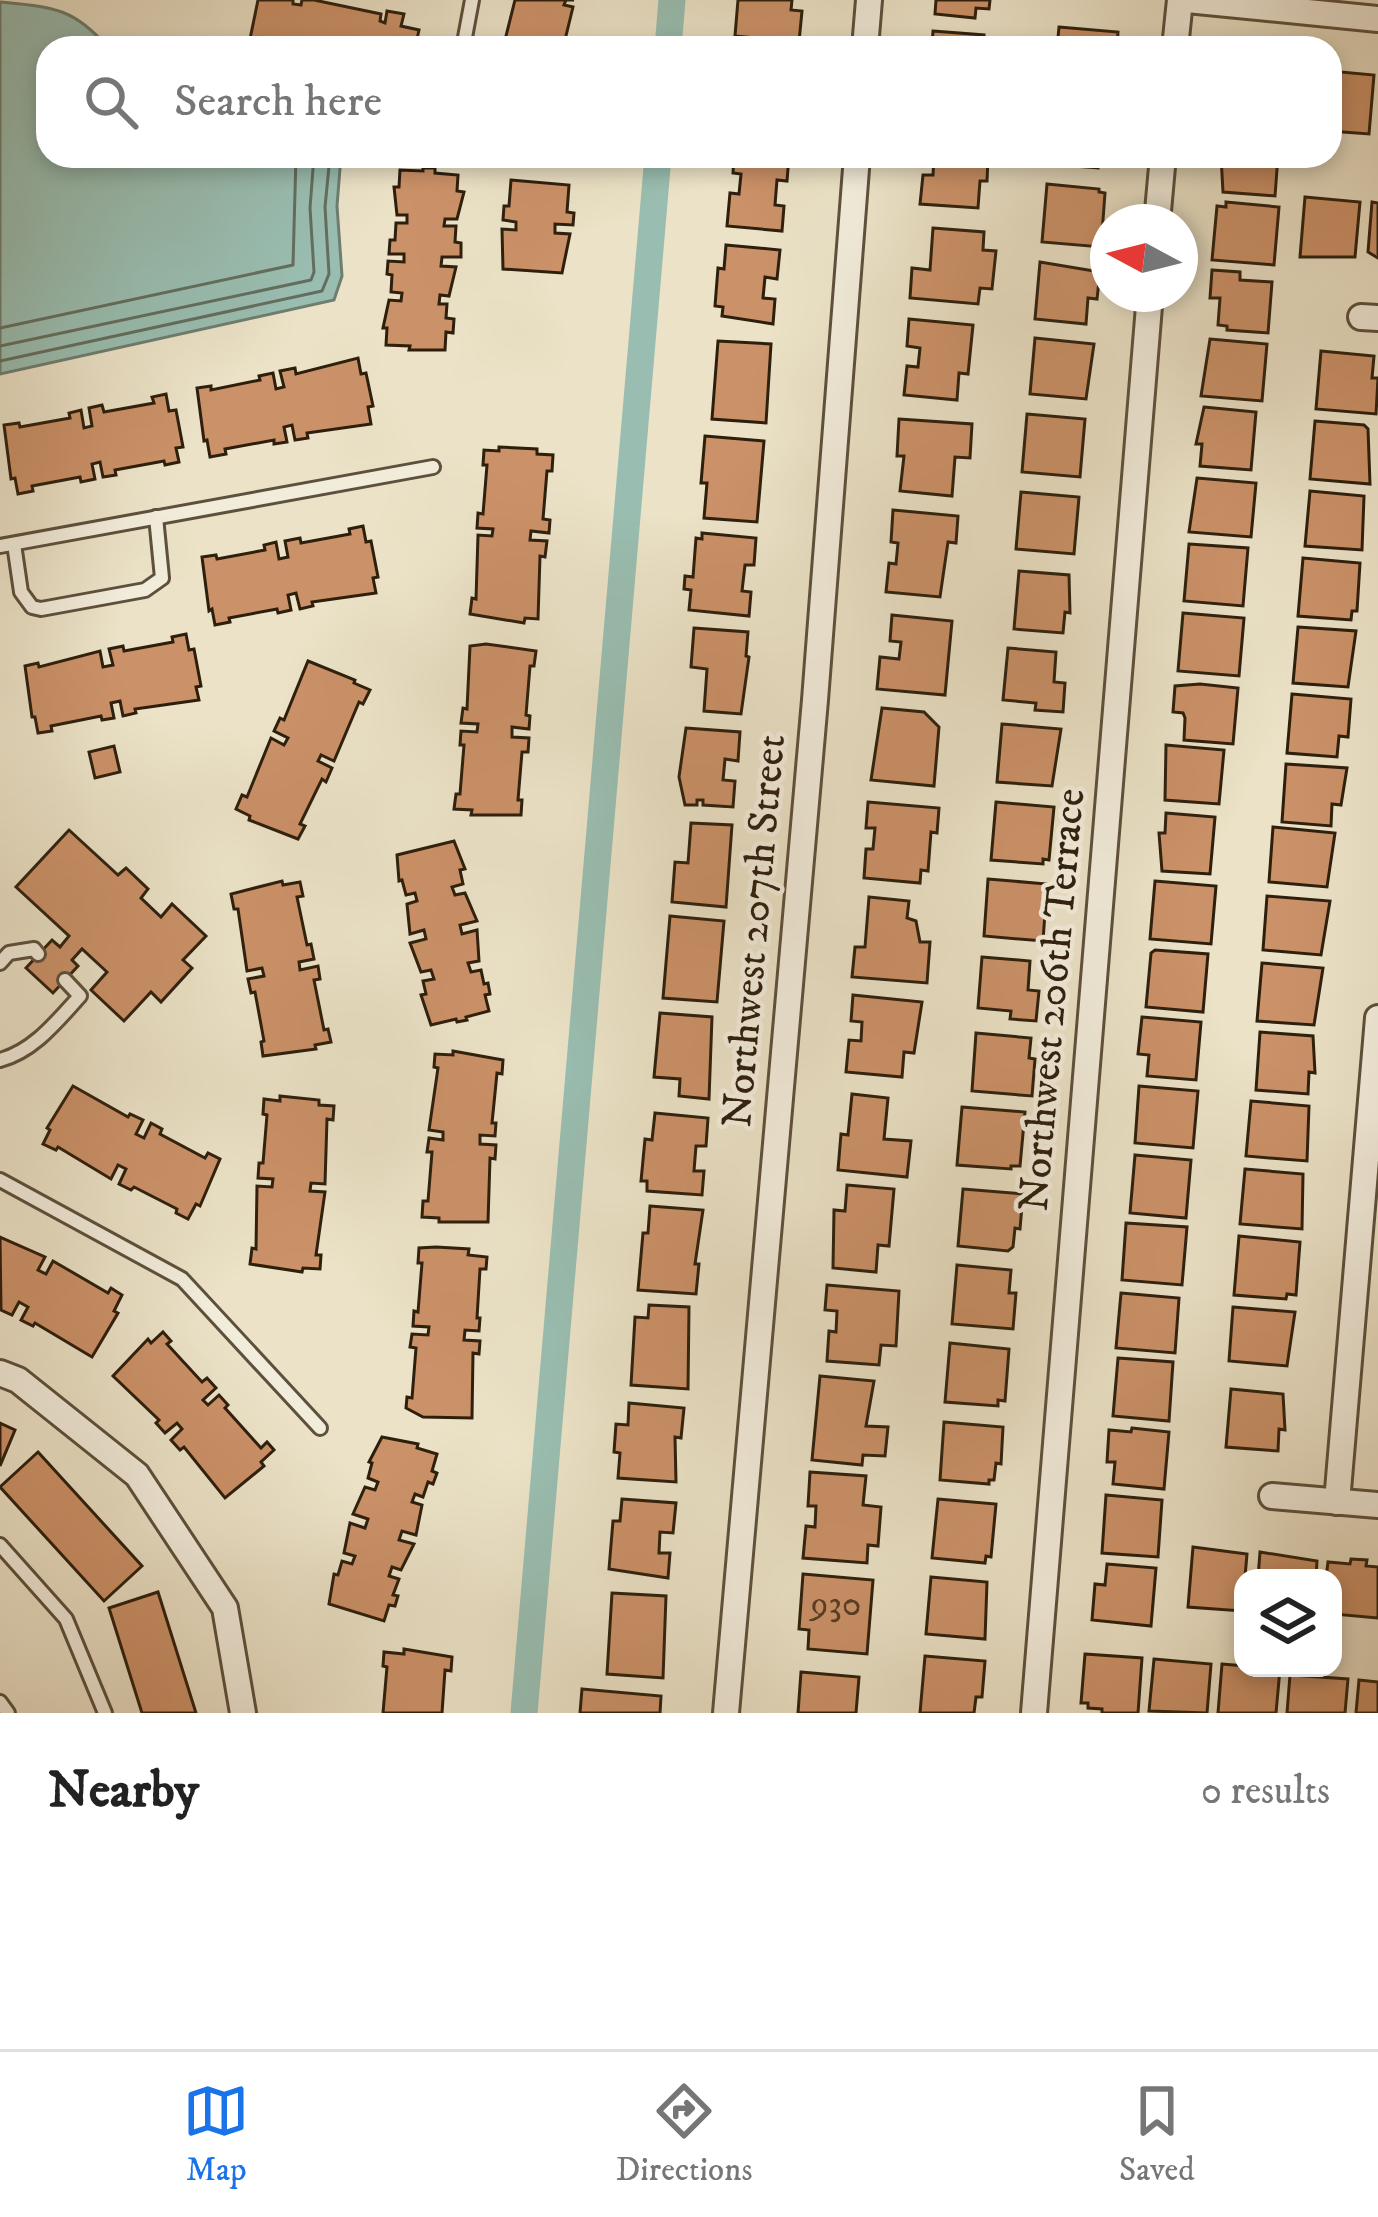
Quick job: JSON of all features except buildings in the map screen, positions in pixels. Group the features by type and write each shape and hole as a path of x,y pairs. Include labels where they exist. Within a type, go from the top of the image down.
{"street":[{"path":"867,36 869,0"},
{"path":"1177,36 1184,0 1378,19"},
{"name":"Northwest 207th Street","path":"727,1713 856,168"},
{"path":"1158,204 1162,168"},
{"name":"Northwest 206th Terrace","path":"1034,1713 1149,312"},
{"path":"1337,1502 1378,1018"},
{"path":"0,1373 18,1380 137,1475 225,1608 243,1713"},
{"path":"1272,1496 1378,1505"}],"lane":[{"path":"465,36 472,0"},
{"path":"156,518 162,578 145,590 41,609 27,602 21,592 7,545 433,467"},
{"path":"0,963 9,953 34,950 38,954"},
{"path":"0,1060 15,1056 48,1031 80,996 65,980"},
{"path":"0,1180 182,1279 320,1428"},
{"path":"0,1545 66,1619 105,1713"},
{"path":"0,1702 8,1713"}],"water":[{"path":"0,2 60,12 98,36 36,36 36,168 340,168 337,206 342,276 334,300 0,374"}],"waterway":[{"path":"669,36 672,0"},
{"path":"524,1713 657,168"}]}
